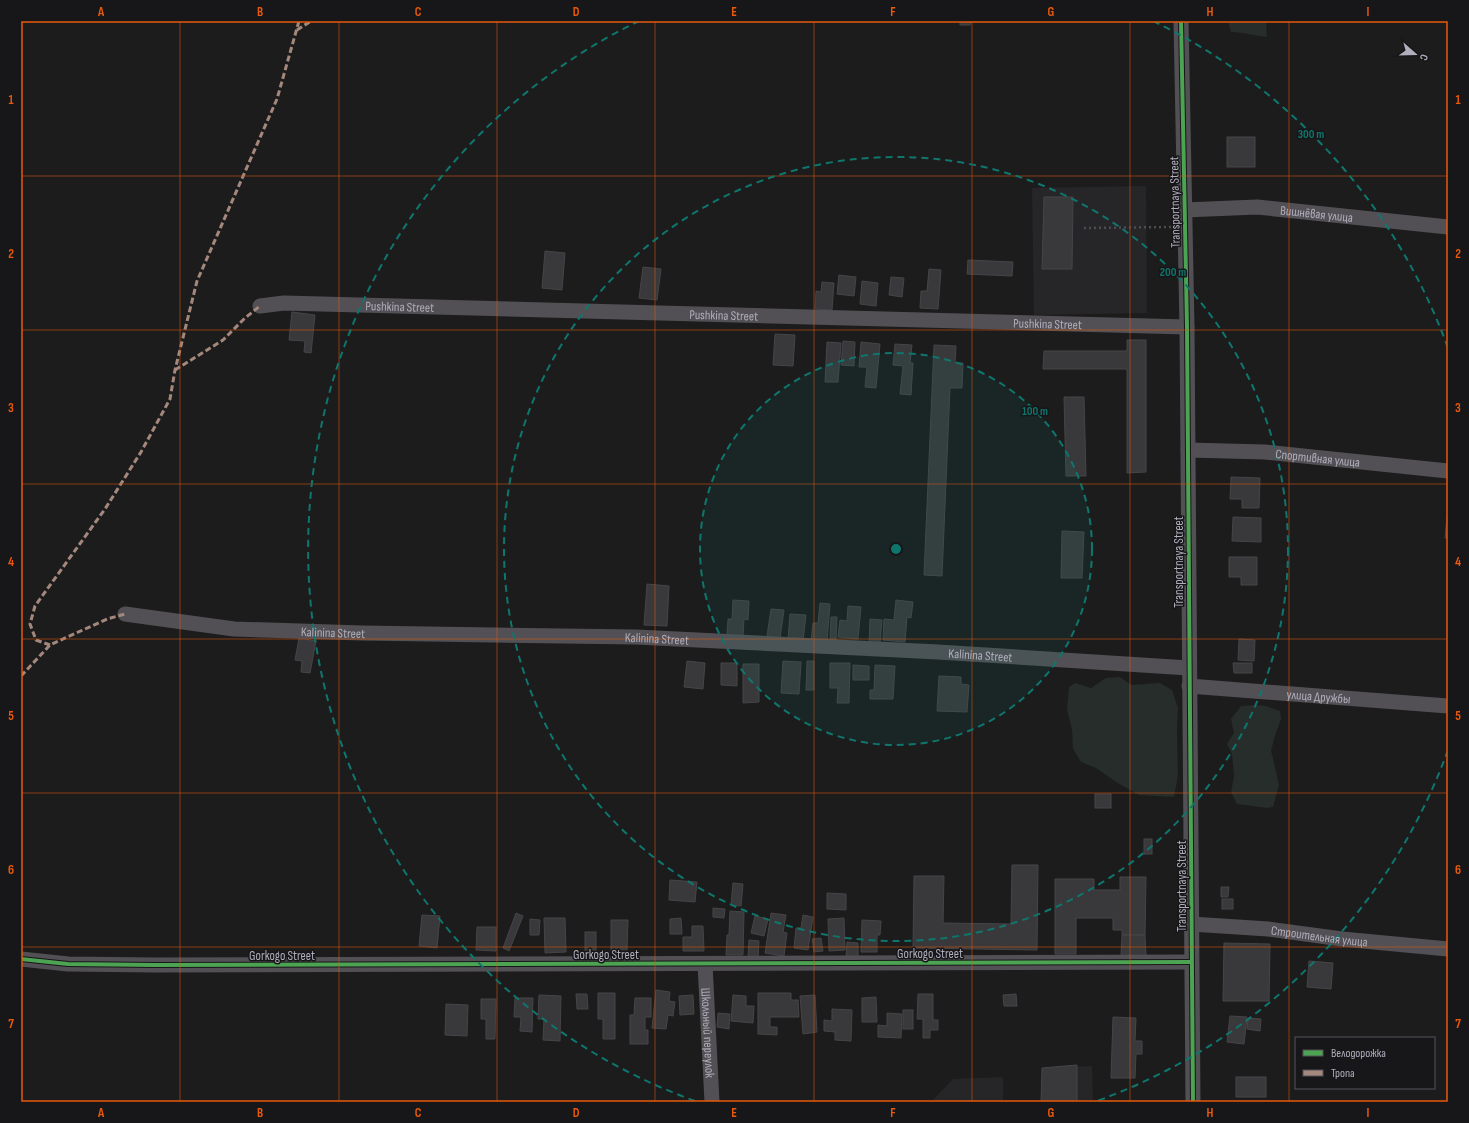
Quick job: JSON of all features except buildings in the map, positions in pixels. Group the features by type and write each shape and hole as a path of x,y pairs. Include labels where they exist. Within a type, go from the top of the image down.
{"street":[{"name":"Transportnaya Street","path":"1180,21 1187,327 1193,1102"},
{"name":"Вишнёвая улица","path":"1184,210 1257,208 1448,227"},
{"name":"Pushkina Street","path":"260,306 284,303 1187,327"},
{"name":"Спортивная улица","path":"1188,450 1265,452 1448,471"},
{"name":"Kalinina Street","path":"125,614 234,629 362,633 636,637 938,652 1189,668"},
{"name":"улица Дружбы","path":"1189,686 1448,706"},
{"name":"Строительная улица","path":"1191,924 1268,929 1342,939 1448,949"},
{"name":"Gorkogo Street","path":"21,959 68,964 1191,962"},
{"name":"Школьный переулок","path":"705,964 712,1102"}],"path":[{"path":"1084,228 1185,226"}],"shaded area":[{"path":"1228,21 1266,21 1267,37 1231,32"},
{"path":"1146,186 1147,313 1034,315 1032,188"},
{"path":"1120,677 1131,685 1160,683 1172,690 1178,708 1178,775 1174,797 1139,795 1116,782 1096,768 1081,762 1073,749 1072,729 1067,710 1069,687 1075,683 1091,688 1106,678"},
{"path":"1258,705 1280,711 1281,719 1271,750 1279,785 1273,807 1267,808 1237,804 1231,792 1234,776 1232,754 1227,744 1234,733 1231,719 1241,706"},
{"path":"1092,1066 1093,1102 1043,1102 1042,1068"},
{"path":"1003,1077 1003,1102 931,1102 953,1079"}],"marked path":[{"path":"50,645 36,640 30,624 35,606 105,509 141,452 170,399 175,370 197,281 277,99 299,21"},
{"path":"297,30 311,21"},
{"path":"175,370 223,340 245,318 260,306"},
{"path":"21,676 50,645 107,619 125,614"}],"cycle path":[{"path":"1181,21 1187,327 1193,1102"},
{"path":"21,959 68,964 155,965 1191,962"}]}
